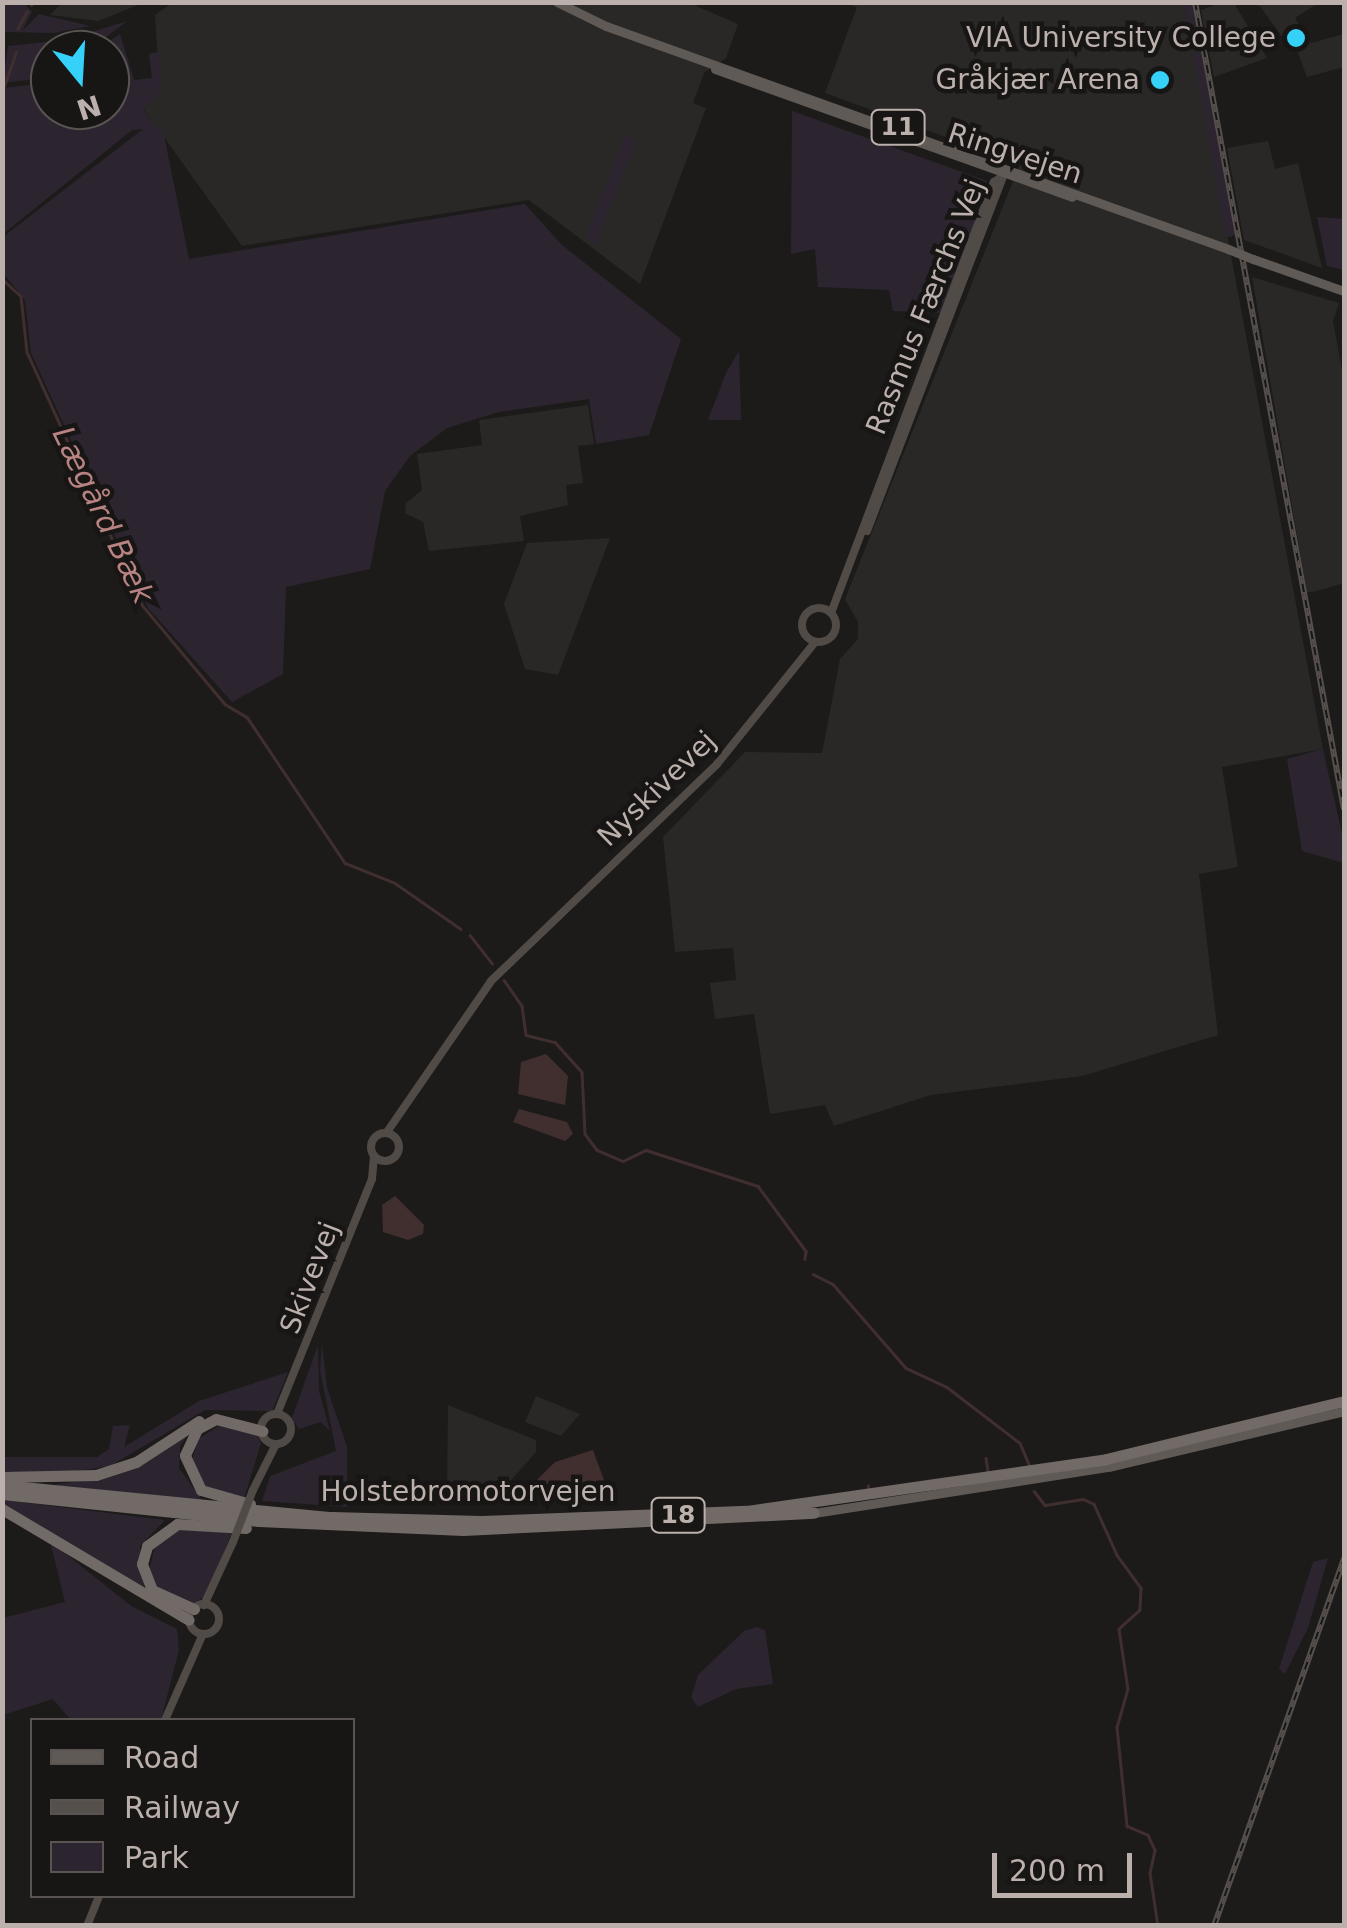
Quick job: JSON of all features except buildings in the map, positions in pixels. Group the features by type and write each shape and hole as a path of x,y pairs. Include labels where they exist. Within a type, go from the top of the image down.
{"highway":[{"name":"Holstebromotorvejen","path":"2,1485 259,1513 404,1520 648,1517 898,1494 1106,1459 1344,1401"},
{"path":"2,1477 96,1475 136,1462 212,1414 272,1428"},
{"path":"272,1428 227,1418 197,1430 185,1455 193,1482 223,1500 404,1520"},
{"name":"Holstebromotorvejen","path":"2,1494 259,1522 464,1530 814,1513"},
{"path":"2,1509 200,1618"},
{"path":"200,1618 161,1598 144,1574 147,1546 167,1527 464,1530"}],"main road":[{"name":"Ringvejen","path":"557,2 1002,176 1123,212"},
{"name":"Ringvejen","path":"670,49 1007,165 1123,212 1344,291"},
{"name":"Rasmus Færchs Vej","path":"827,611 877,508 1002,176"},
{"path":"827,611 834,632 811,640 804,616 827,611"},
{"name":"Nyskivevej","path":"391,1135 458,1022 534,934 717,764 811,640"},
{"path":"385,1161 374,1156 372,1141 391,1135"},
{"name":"Skivevej","path":"166,1718 200,1618 218,1583 262,1466 272,1428 290,1392 372,1179 385,1161 399,1151 391,1135"},
{"name":"Skivevej","path":"372,1179 374,1156"},
{"name":"Holstebromotorvejen","path":"814,1513 1108,1468 1344,1411"},
{"path":"87,1926 98,1898"}],"shaded area":[{"path":"687,2 738,24 726,58 704,73 693,103 706,108 640,284 529,200 242,246 143,108 160,94 155,15 172,3"},
{"path":"62,3 143,3 98,21 50,15"},
{"path":"846,3 1184,3 1323,749 1222,767 1238,867 1199,874 1218,1035 1082,1076 931,1095 834,1126 825,1105 770,1114 754,1014 715,1019 710,983 736,980 733,948 675,952 663,837 745,752 822,753 840,659 858,639 858,622 845,599 1020,164 825,93 857,7"},
{"path":"1234,3 1267,58 1214,77 1201,10"},
{"name":"VIA University College","path":"1248,3 1318,3 1295,18 1311,43 1344,34 1344,67 1307,77 1297,50 1292,51 1260,6"},
{"path":"1268,141 1275,169 1298,163 1322,268 1244,240 1227,148"},
{"path":"1252,277 1339,303 1333,321 1344,381 1344,583 1313,592 1307,592"},
{"path":"588,405 594,444 578,446 583,483 566,485 568,505 520,516 524,541 429,551 423,522 405,513 406,503 422,490 417,454 482,445 479,420"},
{"path":"610,538 558,675 525,669 504,604 527,543"},
{"path":"546,1054 568,1076 565,1105 518,1094 521,1062"},
{"path":"519,1109 567,1122 573,1134 565,1141 513,1122"},
{"path":"395,1196 424,1225 423,1234 408,1240 383,1232 382,1205"},
{"path":"536,1396 580,1414 561,1436 525,1422"},
{"path":"448,1405 536,1440 536,1452 499,1494 447,1493"},
{"path":"593,1450 604,1480 598,1493 542,1493 537,1480 555,1462"}],"green space":[{"path":"3,3 24,3 32,12 22,31 39,14 90,26 69,30 3,32"},
{"path":"1184,3 1193,3 1236,235 1226,238"},
{"path":"127,21 115,30 98,30"},
{"path":"30,44 30,80 3,83 8,46"},
{"path":"161,51 160,94 143,109 164,135 189,259 525,204 562,245 681,339 649,435 596,444 589,399 499,412 447,428 410,456 385,491 370,569 286,587 283,674 232,702 148,608 31,353 25,300 3,273 3,237 143,129 132,130 3,234 3,88 30,85 30,130 130,130 130,67 134,80 152,78 149,54"},
{"path":"792,111 987,181 985,194 970,189 964,206 979,212 942,313 893,311 889,290 818,287 815,249 791,254"},
{"path":"625,134 636,141 595,245 586,236"},
{"path":"1317,217 1344,219 1344,270 1327,266"},
{"path":"739,351 741,420 708,420 726,373"},
{"path":"1323,749 1344,843 1344,863 1302,851 1287,759"},
{"path":"322,1343 327,1388 347,1447 347,1507 262,1501 270,1476 336,1451 320,1370"},
{"path":"318,1345 319,1391 330,1431 321,1422 299,1429 292,1418"},
{"path":"288,1372 272,1411 205,1410 110,1466 47,1475 3,1471 2,1457 97,1457 109,1449 113,1426 130,1425 124,1447 199,1401"},
{"path":"222,1424 257,1435 261,1443 244,1499 203,1485 191,1464 198,1439"},
{"path":"191,1431 180,1446 179,1468 203,1501 53,1485 100,1478 148,1460"},
{"path":"3,1500 165,1520 140,1546 144,1587 3,1506"},
{"path":"177,1530 232,1532 207,1595 191,1605 155,1585 149,1572 156,1541"},
{"path":"50,1541 131,1606 177,1629 179,1650 162,1718 69,1718 53,1699 3,1715 3,1618 65,1602"},
{"path":"1328,1558 1308,1628 1285,1674 1279,1669 1313,1562"},
{"path":"757,1627 765,1630 773,1684 736,1689 698,1707 691,1697 698,1675 744,1631"}],"waterway":[{"name":"Lægård Bæk","path":"17,29 27,12"},
{"name":"Lægård Bæk","path":"2,92 16,52"},
{"name":"Lægård Bæk","path":"2,279 21,296 27,352 143,606 225,704 247,717 345,863 395,883 461,929"},
{"name":"Lægård Bæk","path":"470,935 492,963"},
{"name":"Lægård Bæk","path":"504,980 522,1006 526,1035 555,1042 582,1072 585,1134 597,1150 623,1161 646,1150 758,1186 806,1251 805,1259"},
{"name":"Lægård Bæk","path":"813,1274 833,1284 906,1368 947,1387 1020,1443 1029,1464"},
{"path":"986,1458 988,1471"},
{"name":"Lægård Bæk","path":"1034,1491 1045,1505 1083,1499 1094,1504 1117,1555 1141,1588 1140,1610 1119,1629 1128,1689 1117,1727 1127,1826 1148,1835 1155,1850 1150,1873 1158,1926"}],"railway":[{"path":"1195,2 1344,809"},
{"path":"1214,1926 1344,1558"}],"place":[{"name":"VIA University College","path":"1296,38"},
{"name":"Gråkjær Arena","path":"1160,80"}]}
